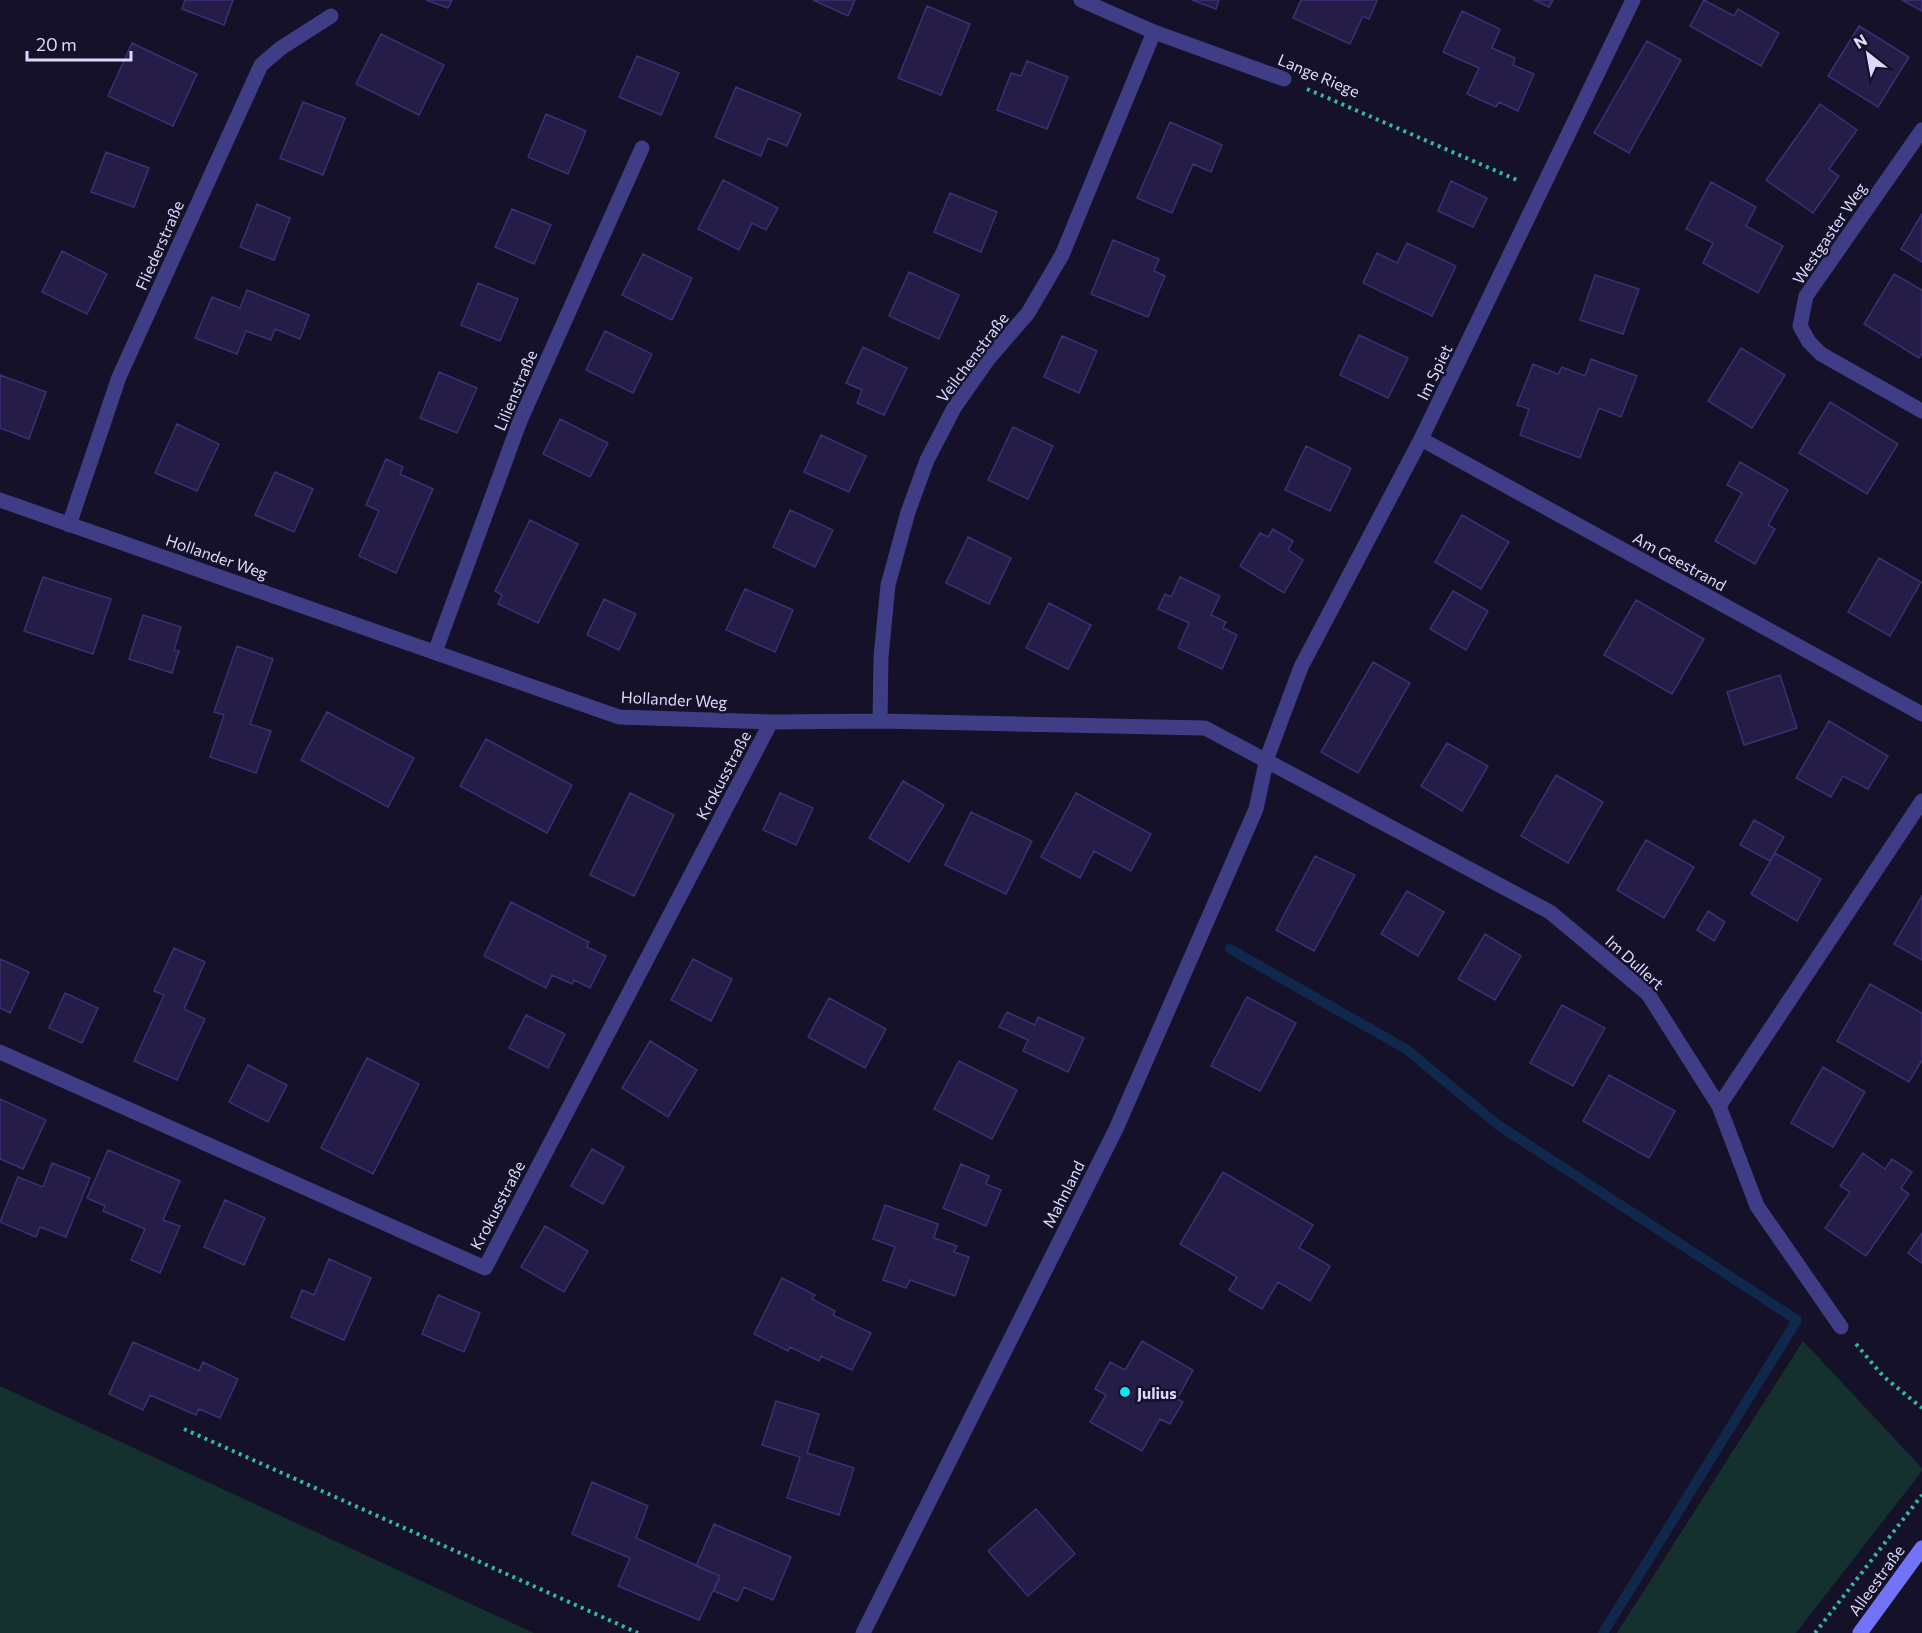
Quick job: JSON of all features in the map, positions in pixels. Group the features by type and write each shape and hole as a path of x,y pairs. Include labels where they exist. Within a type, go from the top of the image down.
{"main road":[{"name":"Alleestraße","path":"1860,1633 1922,1548"}],"street":[{"name":"Lange Riege","path":"1081,0 1154,32 1284,79"},
{"name":"Im Spiet","path":"1267,758 1301,667 1421,439 1633,0"},
{"name":"Fliederstraße","path":"69,525 119,377 261,65 281,48 331,16"},
{"name":"Veilchenstraße","path":"880,721 881,657 888,585 908,512 927,459 954,408 989,358 1028,313 1062,255 1154,32"},
{"name":"Westgaster Weg","path":"1922,130 1806,296 1800,326 1809,342 1821,354 1922,411"},
{"name":"Lilienstraße","path":"435,652 520,421 642,148"},
{"name":"Am Geestrand","path":"1421,439 1922,714"},
{"name":"Hollander Weg","path":"0,500 619,717 771,722 880,721 1205,728 1267,758"},
{"name":"Krokusstraße","path":"0,1052 485,1268 771,722"},
{"name":"Im Dullert","path":"1267,758 1550,912 1648,994 1719,1106 1757,1206 1841,1327"},
{"name":"Mahnland","path":"863,1633 1116,1129 1256,809 1267,758"},
{"path":"1719,1106 1922,801"}],"path":[{"name":"Lange Riege","path":"1284,79 1540,190"},
{"path":"1841,1327 1883,1376 1922,1408"},
{"path":"184,1429 638,1633"},
{"path":"1815,1633 1922,1495"}],"green space":[{"path":"1803,1341 1922,1468 1922,1471 1796,1633 1617,1633"},
{"path":"0,1386 534,1633 0,1633"}],"building":[{"path":"185,0 233,0 224,25 182,9"},
{"path":"426,0 452,0 448,8"},
{"path":"813,0 855,0 848,16"},
{"path":"1192,0 1219,0 1216,9"},
{"path":"1301,0 1377,1 1369,19 1363,16 1350,44 1293,18"},
{"path":"1534,0 1553,0 1549,7"},
{"path":"1704,0 1734,16 1738,9 1779,33 1761,66 1690,26"},
{"path":"1902,0 1922,0 1922,11"},
{"path":"927,6 970,24 941,95 898,78"},
{"path":"1462,11 1500,29 1492,48 1515,58 1513,65 1534,74 1518,111 1499,102 1496,107 1467,94 1479,68 1443,52"},
{"path":"1859,26 1909,57 1878,107 1828,76"},
{"path":"381,34 444,65 419,115 356,84"},
{"path":"1647,41 1681,60 1629,153 1594,133"},
{"path":"132,43 197,74 173,126 108,96"},
{"path":"637,56 679,73 661,115 619,97"},
{"path":"1027,61 1068,77 1047,129 997,110 1011,73 1021,76"},
{"path":"736,87 801,114 787,146 768,138 761,156 715,137"},
{"path":"303,102 345,118 323,175 280,158"},
{"path":"1820,104 1857,130 1829,169 1839,176 1813,213 1766,180"},
{"path":"546,114 586,131 568,174 528,157"},
{"path":"1170,122 1222,145 1211,172 1193,164 1172,213 1137,198"},
{"path":"106,152 149,168 134,207 91,192"},
{"path":"723,180 778,208 766,230 752,223 739,250 698,229"},
{"path":"1451,181 1487,198 1473,227 1438,211"},
{"path":"1711,182 1756,207 1746,226 1783,246 1758,293 1703,263 1713,243 1686,229"},
{"path":"950,193 997,212 981,252 934,232"},
{"path":"257,204 290,218 274,260 240,247"},
{"path":"512,209 551,225 534,264 495,247"},
{"path":"1922,214 1922,262 1901,249"},
{"path":"1113,240 1159,259 1154,271 1165,276 1148,317 1091,294"},
{"path":"1407,243 1456,266 1432,316 1363,283 1377,253 1397,263"},
{"path":"62,251 107,274 87,314 42,292"},
{"path":"643,254 692,278 672,320 622,295"},
{"path":"909,272 959,295 939,339 889,316"},
{"path":"1894,274 1922,290 1922,353 1919,358 1864,324"},
{"path":"1595,275 1639,289 1623,334 1580,320"},
{"path":"478,283 518,299 500,341 461,325"},
{"path":"247,290 309,315 300,339 275,329 271,340 246,331 237,354 195,338 212,297 240,308"},
{"path":"605,331 652,354 633,393 586,370"},
{"path":"1359,335 1408,358 1388,398 1340,375"},
{"path":"1062,336 1097,351 1079,393 1044,377"},
{"path":"863,347 907,368 884,415 857,403 862,390 846,383"},
{"path":"1741,348 1785,375 1752,428 1708,401"},
{"path":"1591,359 1637,376 1621,417 1599,408 1580,458 1520,435 1529,409 1517,405 1533,364 1558,374 1562,367 1585,376"},
{"path":"439,372 477,388 457,433 420,418"},
{"path":"0,375 46,392 29,439 0,428"},
{"path":"1830,402 1898,444 1867,494 1799,453"},
{"path":"560,419 608,443 590,477 543,454"},
{"path":"177,424 219,444 197,491 155,473"},
{"path":"1013,427 1053,446 1028,499 988,480"},
{"path":"821,435 866,456 849,492 804,472"},
{"path":"1306,446 1351,468 1330,511 1285,490"},
{"path":"386,459 403,467 400,474 433,489 396,573 359,556 379,511 366,505"},
{"path":"1740,462 1788,490 1768,525 1775,529 1755,564 1715,541 1742,493 1727,485"},
{"path":"275,472 313,489 294,532 255,515"},
{"path":"790,510 833,530 815,567 773,547"},
{"path":"1462,515 1509,542 1481,589 1435,562"},
{"path":"530,520 578,544 538,623 498,604 502,595 495,591"},
{"path":"1273,529 1293,541 1288,550 1303,560 1284,593 1240,566 1260,533 1268,537"},
{"path":"968,537 1011,558 989,604 946,583"},
{"path":"1879,558 1921,582 1890,636 1848,612"},
{"path":"43,577 111,599 93,654 24,631"},
{"path":"1180,577 1220,596 1211,615 1226,622 1223,628 1237,635 1222,669 1178,648 1189,623 1158,609 1165,594 1171,597"},
{"path":"745,589 793,610 775,652 726,630"},
{"path":"1453,591 1488,611 1466,650 1430,629"},
{"path":"604,599 636,614 619,650 587,635"},
{"path":"1636,600 1704,639 1672,694 1604,655"},
{"path":"1049,603 1091,625 1068,669 1026,648"},
{"path":"143,615 181,627 174,650 179,651 172,673 129,659"},
{"path":"237,646 273,659 250,724 271,731 256,773 210,757 224,715 214,712"},
{"path":"1373,662 1410,683 1358,773 1321,752"},
{"path":"1780,675 1797,728 1744,745 1727,692"},
{"path":"327,712 414,758 388,807 301,760"},
{"path":"1829,721 1888,756 1868,789 1843,776 1831,797 1796,778"},
{"path":"486,739 572,785 547,833 460,786"},
{"path":"1447,743 1488,766 1462,811 1421,786"},
{"path":"1556,775 1603,802 1568,863 1521,836"},
{"path":"903,781 944,805 909,862 869,838"},
{"path":"630,793 674,815 634,896 590,875"},
{"path":"780,793 813,808 796,845 763,830"},
{"path":"1076,793 1151,834 1131,871 1094,851 1080,878 1041,857"},
{"path":"971,812 1032,841 1006,894 945,865"},
{"path":"1754,820 1784,837 1770,861 1740,845"},
{"path":"1646,840 1694,867 1664,918 1617,890"},
{"path":"1775,853 1821,879 1797,921 1751,894"},
{"path":"1315,856 1355,875 1314,951 1276,930"},
{"path":"1407,891 1444,912 1418,956 1381,934"},
{"path":"1922,896 1922,960 1894,944"},
{"path":"511,902 589,942 587,947 606,956 590,988 574,980 572,984 552,975 546,988 484,956"},
{"path":"1708,911 1725,922 1714,941 1697,930"},
{"path":"1485,934 1521,956 1495,1000 1458,979"},
{"path":"174,948 205,962 184,1009 205,1019 177,1080 134,1061 164,995 154,991"},
{"path":"0,959 29,972 10,1013 0,1008"},
{"path":"693,959 732,979 711,1021 671,1000"},
{"path":"1870,984 1922,1013 1922,1060 1909,1082 1837,1041"},
{"path":"65,993 98,1008 82,1043 49,1028"},
{"path":"1247,997 1296,1023 1260,1091 1211,1066"},
{"path":"829,998 886,1029 865,1068 808,1037"},
{"path":"1562,1005 1605,1028 1573,1086 1530,1063"},
{"path":"1007,1012 1035,1025 1038,1017 1084,1038 1068,1072 1023,1051 1028,1040 999,1027"},
{"path":"526,1015 565,1034 548,1068 509,1048"},
{"path":"650,1041 697,1070 668,1117 622,1088"},
{"path":"367,1058 419,1084 373,1174 321,1148"},
{"path":"959,1061 1017,1090 992,1139 934,1109"},
{"path":"248,1065 287,1085 268,1122 229,1102"},
{"path":"1823,1067 1865,1092 1833,1147 1791,1123"},
{"path":"1609,1075 1675,1111 1649,1158 1583,1121"},
{"path":"0,1099 46,1120 23,1169 0,1159"},
{"path":"592,1149 624,1167 603,1204 571,1186"},
{"path":"108,1150 180,1181 163,1220 180,1226 160,1273 131,1260 145,1229 103,1211 105,1206 87,1198"},
{"path":"1863,1153 1885,1169 1892,1159 1912,1172 1901,1188 1909,1194 1866,1256 1825,1228 1850,1192 1840,1186"},
{"path":"52,1163 90,1178 66,1237 40,1227 36,1237 0,1222 18,1177 43,1187"},
{"path":"961,1164 989,1176 986,1184 1001,1190 986,1226 943,1208"},
{"path":"1223,1172 1313,1225 1299,1248 1330,1266 1310,1301 1278,1282 1262,1309 1229,1290 1237,1277 1180,1244"},
{"path":"225,1200 265,1218 244,1265 204,1247"},
{"path":"885,1205 938,1224 934,1238 957,1246 954,1252 969,1257 955,1296 910,1280 906,1288 883,1280 895,1247 873,1239"},
{"path":"545,1226 588,1251 564,1292 521,1267"},
{"path":"1922,1233 1922,1263 1908,1253"},
{"path":"329,1259 371,1278 344,1340 291,1317 302,1290 314,1295"},
{"path":"782,1278 815,1295 812,1299 835,1311 833,1315 871,1333 852,1370 821,1356 819,1361 790,1347 788,1351 754,1334"},
{"path":"438,1295 480,1313 464,1352 422,1334"},
{"path":"1142,1341 1193,1370 1177,1399 1183,1402 1170,1424 1160,1419 1142,1451 1090,1422 1106,1395 1095,1389 1110,1362 1125,1370"},
{"path":"133,1342 199,1371 203,1362 238,1379 220,1418 199,1409 196,1415 150,1395 143,1410 109,1394"},
{"path":"776,1401 819,1414 807,1453 854,1468 839,1515 787,1498 800,1457 762,1445"},
{"path":"592,1482 648,1506 636,1538 720,1576 699,1620 618,1586 630,1558 572,1534"},
{"path":"1036,1509 1075,1554 1028,1596 988,1551"},
{"path":"714,1524 791,1557 773,1600 744,1587 738,1601 714,1591 720,1576 696,1566"}],"waterway":[{"path":"1230,949 1406,1049 1498,1125 1797,1320 1603,1633"}],"place":[{"name":"Julius","path":"1125,1392"}]}
